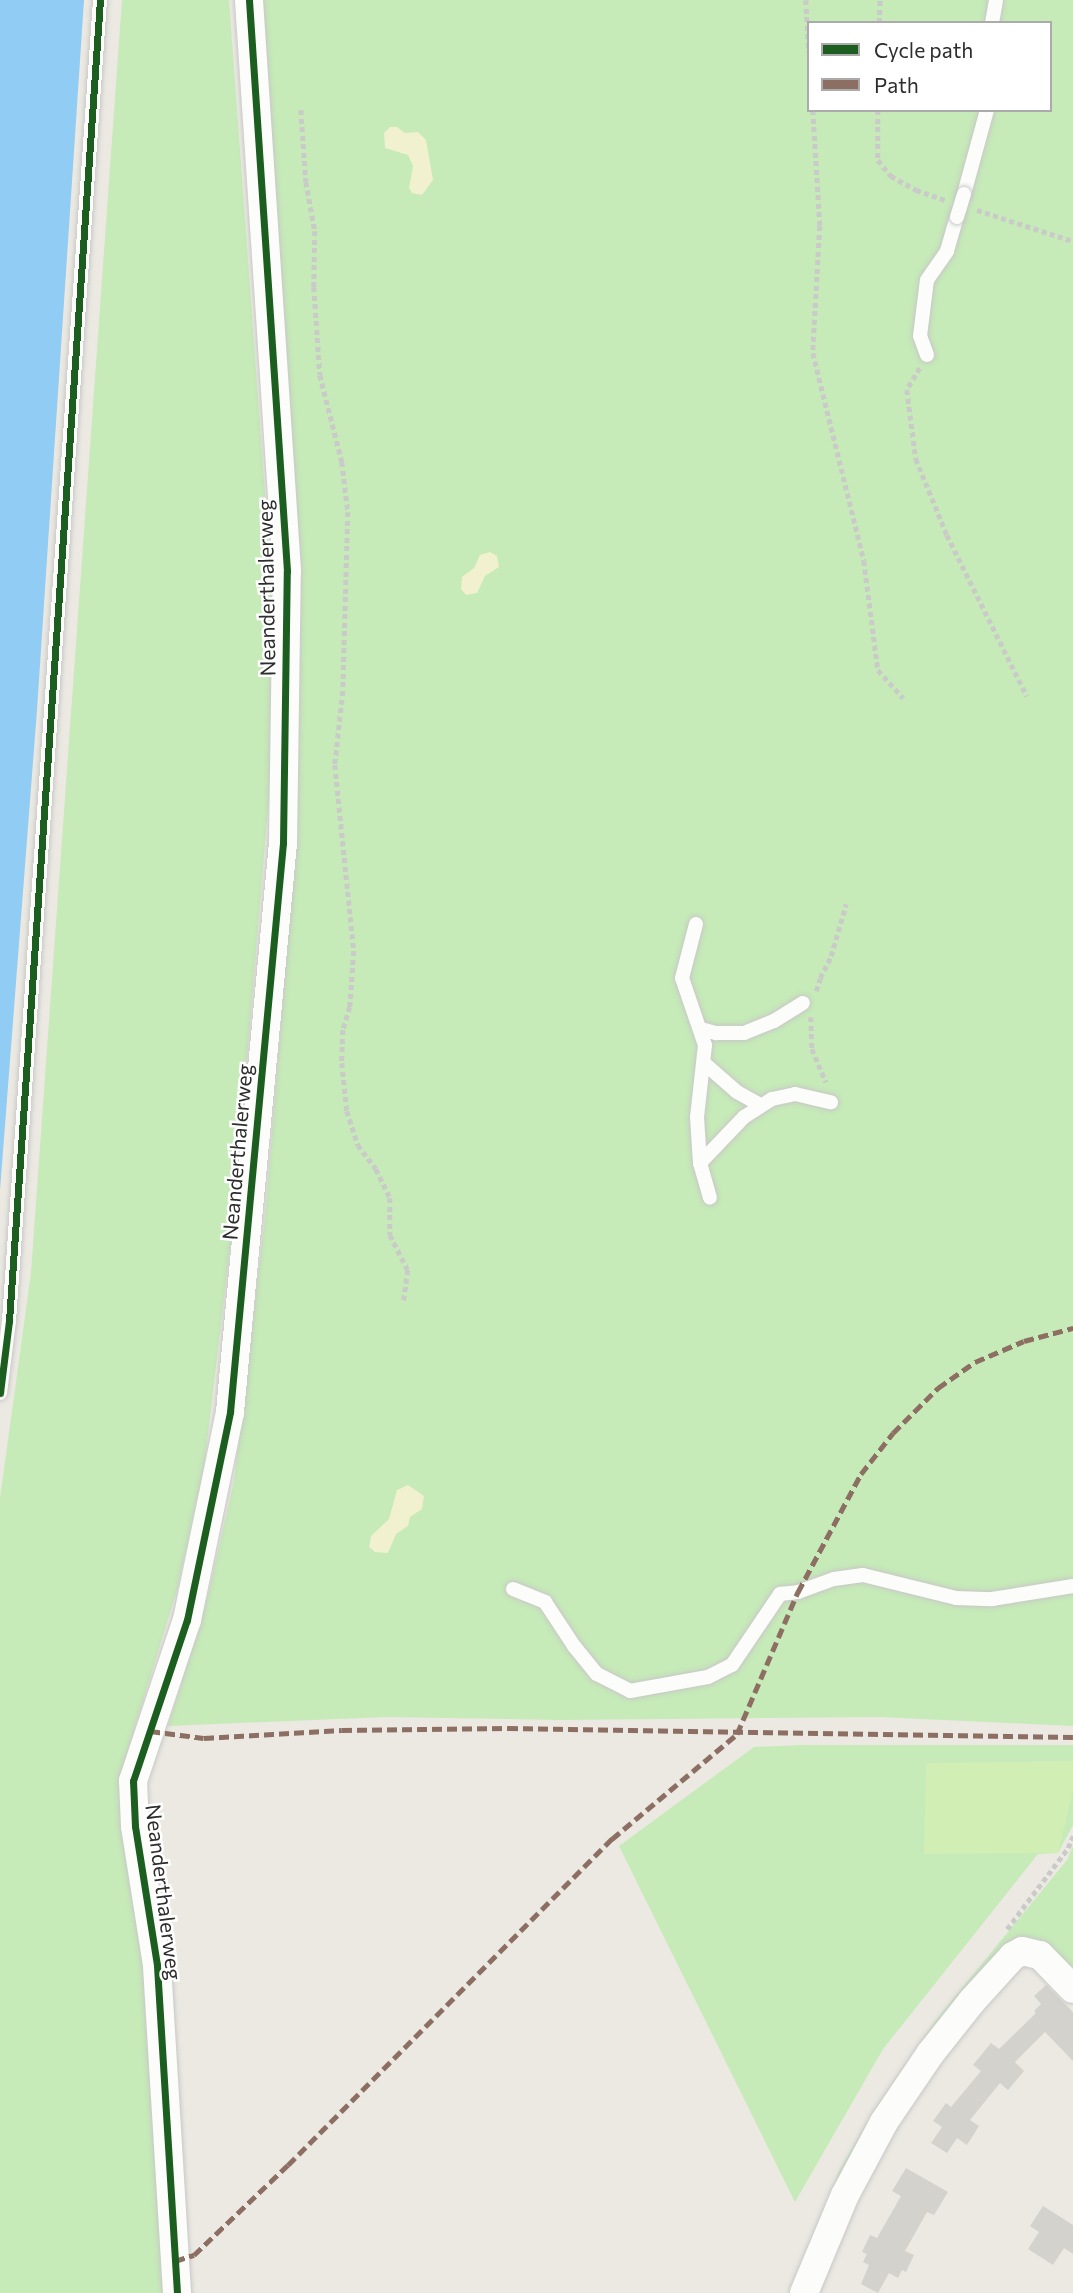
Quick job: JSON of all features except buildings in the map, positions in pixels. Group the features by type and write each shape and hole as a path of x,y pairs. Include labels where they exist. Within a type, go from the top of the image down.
{"street":[{"name":"Neanderthalerweg","path":"177,2293 157,1965 135,1826 132,1781 187,1620 230,1412 283,842 288,571 249,0"},
{"path":"804,2293 845,2195 884,2122 930,2054 972,2001 1013,1956 1022,1951 1040,1955 1073,1989"}],"lane":[{"path":"0,1393 9,1321 100,0"},
{"path":"992,21 996,0"},
{"path":"928,355 920,336 928,280 947,251 986,112"},
{"path":"696,924 682,978 685,995 701,1029 705,1064 697,1117 700,1163 710,1198"},
{"path":"701,1029 716,1033 744,1033 809,1004"},
{"path":"705,1064 737,1092 760,1105"},
{"path":"700,1163 724,1135 760,1105 795,1094 831,1102"},
{"path":"513,1589 545,1602 574,1646 597,1674 630,1691 708,1677 732,1665 780,1594 798,1592 834,1579 863,1575 956,1598 992,1599 1073,1586"}],"path":[{"path":"806,0 807,21"},
{"path":"879,21 880,0"},
{"path":"301,110 304,171 315,231 314,287 320,375 342,463 348,512 343,691 335,765 354,951 350,1007 343,1030 342,1063 347,1111 358,1145 376,1169 390,1198 390,1235 408,1270 403,1304"},
{"path":"813,112 820,226 813,353 864,561 877,670 903,698"},
{"path":"928,355 907,390 916,459 947,535 1027,696"},
{"path":"831,1102 812,1049 809,1004 831,956 846,904"},
{"path":"809,1004 820,979"}],"green space":[{"path":"122,0 229,0 274,616 274,737 234,1214 203,1476 177,1590 128,1750 122,1787 150,1983 167,2293 0,2293 0,1498 31,1273"},
{"path":"260,0 1073,0 1073,1726 880,1717 562,1720 386,1717 168,1726 207,1599 234,1481 265,1217 294,864"},
{"path":"1073,1745 1073,1825 1058,1853 1038,1854 883,2049 795,2202 619,1846 754,1747"},
{"path":"1073,1761 1073,1791 1058,1853 924,1854 926,1763"},
{"path":"1073,1846 1073,1973 1042,1944 943,2024 798,2293 789,2293 840,2169 877,2106 936,2020 1067,1860"}],"sand":[{"path":"390,127 397,127 405,133 418,132 426,140 433,180 422,195 412,193 409,188 413,166 408,155 385,148 384,133"},
{"path":"490,552 497,556 499,567 485,576 477,593 466,595 461,589 462,577 474,568 480,555"},
{"path":"408,1485 424,1496 422,1509 410,1517 408,1526 396,1534 388,1553 375,1552 369,1547 371,1536 389,1519 397,1490"}],"water":[{"path":"0,0 84,0 37,710 0,1190"}],"marked path":[{"path":"175,2261 194,2255 288,2165 612,1839 737,1734 798,1592 861,1474 893,1433 938,1388 975,1362 1024,1341 1073,1328"},
{"path":"150,1731 204,1738 342,1730 508,1728 1073,1737"}],"cycle path":[{"path":"0,1393 9,1321 100,0"},
{"path":"177,2293 157,1965 135,1826 133,1781 187,1620 230,1412 283,843 287,571 249,0"}]}
